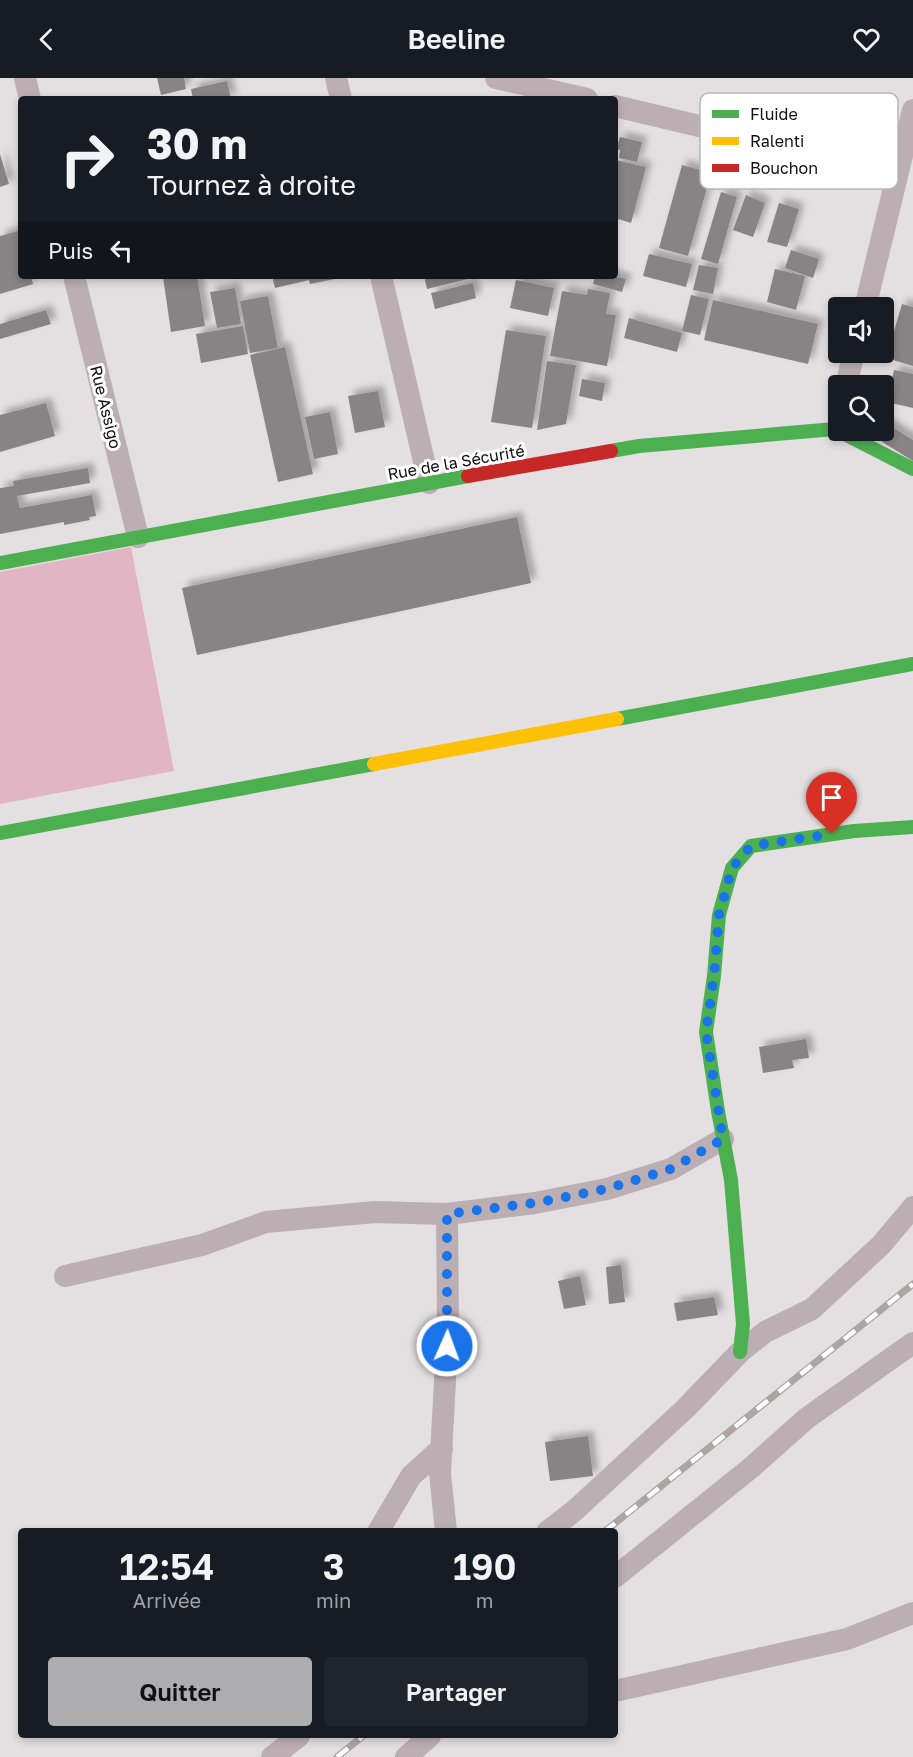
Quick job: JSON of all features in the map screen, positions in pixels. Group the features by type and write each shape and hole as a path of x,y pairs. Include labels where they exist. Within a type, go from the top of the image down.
{"street":[{"path":"25,78 29,96"},
{"path":"336,78 340,96"},
{"path":"496,78 574,96"},
{"path":"618,107 700,126"},
{"path":"898,169 913,110"},
{"path":"868,297 893,189"},
{"name":"Rue Assigo","path":"75,279 138,537"},
{"path":"382,279 429,483"},
{"name":"Rue de la Sécurité","path":"0,563 639,446 828,423"},
{"name":"Rue de la Sécurité","path":"868,441 913,469"},
{"path":"0,833 913,664"},
{"path":"740,1352 743,1323 731,1180 706,1032 719,915 732,868 751,846 854,831 913,826"},
{"path":"65,1276 202,1245 266,1222 375,1212 447,1214 535,1203 606,1189 671,1169 723,1139"},
{"path":"552,1528 574,1511 685,1409 740,1352 765,1332 812,1310 881,1245 913,1207"},
{"path":"446,1528 440,1473 448,1324 447,1214"},
{"path":"618,1575 752,1467 807,1418 913,1343"},
{"path":"380,1528 411,1476 442,1448"},
{"path":"618,1690 847,1639 913,1613"},
{"path":"272,1757 296,1738"},
{"path":"406,1757 428,1738"}],"shaded area":[{"path":"131,547 174,771 0,804 0,572"}],"building":[{"path":"157,78 184,78 186,89 161,95"},
{"path":"227,81 230,96 192,96 191,89"},
{"path":"620,137 642,142 637,162 619,158"},
{"path":"0,154 9,184 0,187"},
{"path":"618,160 646,167 631,223 618,219"},
{"path":"682,165 700,170 700,189 707,189 688,256 659,248"},
{"path":"721,192 737,197 718,264 701,259"},
{"path":"746,195 765,203 753,237 733,230"},
{"path":"779,203 799,209 787,247 767,242"},
{"path":"18,231 18,279 32,279 33,284 0,294 0,236"},
{"path":"791,250 819,259 813,278 785,268"},
{"path":"649,254 692,264 686,287 643,276"},
{"path":"699,265 718,268 713,294 693,290"},
{"path":"775,269 805,276 796,310 767,302"},
{"path":"618,277 626,279 622,292 593,284 594,279 618,279"},
{"path":"163,279 197,279 205,326 171,332"},
{"path":"273,279 335,279 310,284 309,280 275,288"},
{"path":"425,279 468,279 427,289"},
{"path":"516,280 554,288 548,316 510,308"},
{"path":"473,283 476,298 435,309 431,293"},
{"path":"235,288 241,324 217,328 210,292"},
{"path":"588,289 610,293 606,314 616,315 607,366 550,356 562,291 587,295"},
{"path":"691,295 709,299 700,335 682,331"},
{"path":"268,296 278,348 250,353 240,301"},
{"path":"713,300 818,324 808,364 704,340"},
{"path":"902,304 913,307 913,366 894,360 894,331"},
{"path":"46,310 51,324 0,339 0,324"},
{"path":"629,318 682,333 677,352 624,338"},
{"path":"243,326 248,354 201,363 196,334"},
{"path":"506,330 546,336 532,428 491,422"},
{"path":"285,347 313,474 278,482 250,355"},
{"path":"547,361 576,365 566,424 537,430"},
{"path":"894,370 913,374 913,408 894,404"},
{"path":"582,379 605,383 602,401 579,396"},
{"path":"378,391 385,427 355,433 348,396"},
{"path":"46,403 55,436 0,452 0,415"},
{"path":"330,412 338,454 314,459 305,417"},
{"path":"894,428 913,440 913,461 881,441 894,441"},
{"path":"88,468 90,483 17,496 20,508 92,495 96,516 89,517 90,520 64,525 64,522 0,534 0,488 14,486 13,481"},
{"path":"517,517 531,583 197,655 182,588"},
{"path":"806,1039 809,1058 792,1060 794,1068 763,1073 759,1047"},
{"path":"621,1265 625,1302 609,1304 606,1267"},
{"path":"580,1276 586,1305 564,1309 558,1281"},
{"path":"714,1297 718,1315 677,1321 674,1303"},
{"path":"588,1436 593,1476 550,1481 545,1442"}],"railway":[{"path":"609,1528 913,1284"},
{"path":"337,1757 361,1738"}],"traffic: fast":[{"path":"611,451 639,446 835,429 913,469"},
{"path":"0,563 468,476"},
{"path":"617,719 913,664"},
{"path":"0,833 374,764"},
{"path":"740,1352 743,1324 731,1180 706,1032 719,915 732,868 751,846 854,831 913,827"}],"traffic: slow":[{"path":"374,764 617,719"}],"traffic: jam":[{"path":"468,476 611,451"}],"route":[{"path":"447,1346 447,1214 535,1203 606,1189 671,1169 723,1139 706,1032 719,915 732,868 751,846 832,834"}]}
